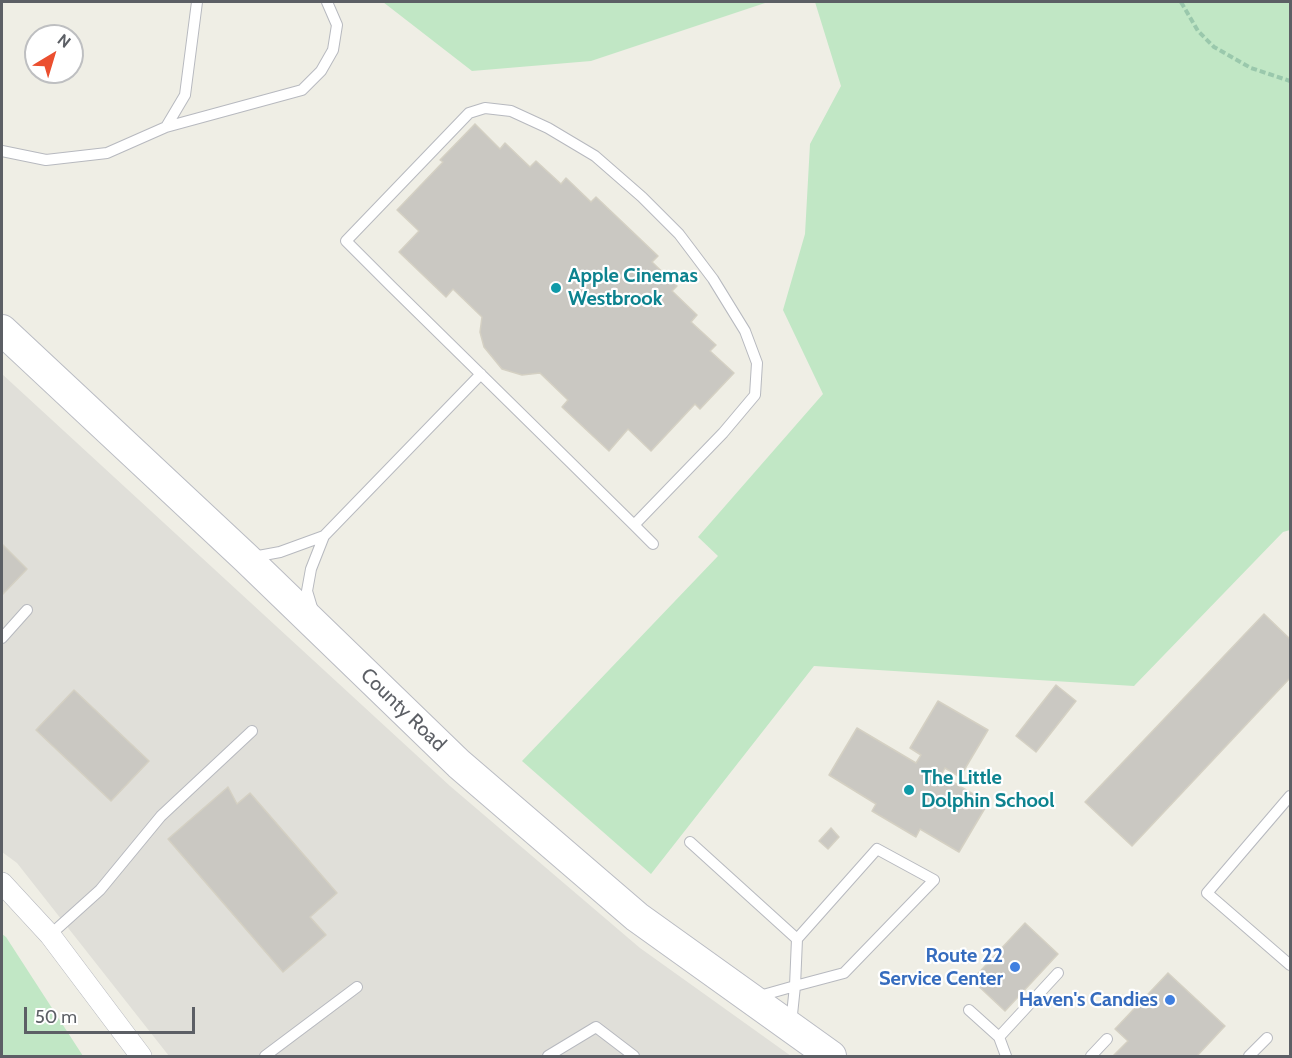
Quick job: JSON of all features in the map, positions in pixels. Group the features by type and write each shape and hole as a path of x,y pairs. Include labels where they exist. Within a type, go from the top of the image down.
{"main road":[{"name":"County Road","path":"2,330 246,558 459,765 637,917 831,1056"}],"street":[{"path":"2,883 50,935 141,1056"}],"lane":[{"path":"166,127 185,95 197,2"},
{"path":"2,151 46,160 107,153 166,127 302,90 321,71 333,50 338,25 327,2"},
{"path":"634,525 723,433 755,395 757,363 745,331 713,279 679,234 642,196 595,156 548,128 511,111 485,108 469,113 346,241 653,544"},
{"path":"316,626 307,591 311,568 324,536 480,374"},
{"path":"246,558 280,552 324,536"},
{"path":"2,638 27,610"},
{"path":"50,935 100,890 161,816 252,731"},
{"path":"1290,796 1207,893 1290,965"},
{"path":"690,842 796,939"},
{"path":"749,998 795,986 844,973 934,880 877,849 796,939 795,986 790,1027"},
{"path":"999,1037 1058,973"},
{"path":"265,1056 357,987"},
{"path":"969,1010 999,1037 1006,1056"},
{"path":"548,1056 596,1027 634,1056"},
{"path":"1249,1056 1267,1038"},
{"path":"1091,1056 1107,1039"}],"path":[{"path":"1181,2 1198,31 1214,47 1251,68 1290,81"}],"shaded area":[{"path":"2,374 450,786 640,948 791,1056 169,1056 17,863 2,852"}],"green space":[{"path":"383,2 768,2 591,61 472,71"},
{"path":"815,2 1290,2 1290,530 1283,532 1134,686 814,666 651,874 522,761 718,556 698,537 823,394 783,310 805,234 810,144 841,86"},
{"path":"2,934 6,937 83,1056 2,1056"}],"building":[{"name":"Apple Cinemas Westbrook","path":"475,124 500,149 505,143 530,167 536,161 561,184 566,178 591,202 596,197 658,256 652,262 677,286 672,291 697,315 691,322 716,345 710,351 734,373 700,409 695,404 651,451 628,429 609,451 562,407 568,400 540,373 522,375 502,369 484,347 480,332 482,317 453,289 446,297 399,252 419,231 397,210 443,162 440,160"},
{"path":"2,544 27,569 2,595"},
{"path":"1264,614 1290,639 1290,678 1132,846 1085,802"},
{"path":"1056,685 1076,701 1036,752 1016,736"},
{"path":"74,690 149,761 111,801 36,730"},
{"name":"The Little Dolphin School","path":"938,701 988,730 960,777 945,768 941,775 988,803 959,852 920,829 916,837 872,811 876,804 829,775 857,728 916,763 921,755 910,748"},
{"path":"228,787 237,804 250,793 337,893 310,917 326,935 283,972 168,839"},
{"path":"831,828 839,837 828,849 819,841"},
{"name":"Route 22 Service Center","path":"1025,923 1058,954 1005,1011 972,980"},
{"name":"Haven's Candies","path":"1168,973 1225,1026 1197,1056 1113,1056 1128,1041 1115,1029"}],"place":[{"name":"Apple Cinemas Westbrook","path":"556,288"},
{"name":"The Little Dolphin School","path":"909,790"},
{"name":"Route 22 Service Center","path":"1015,967"},
{"name":"Haven's Candies","path":"1170,1000"}]}
